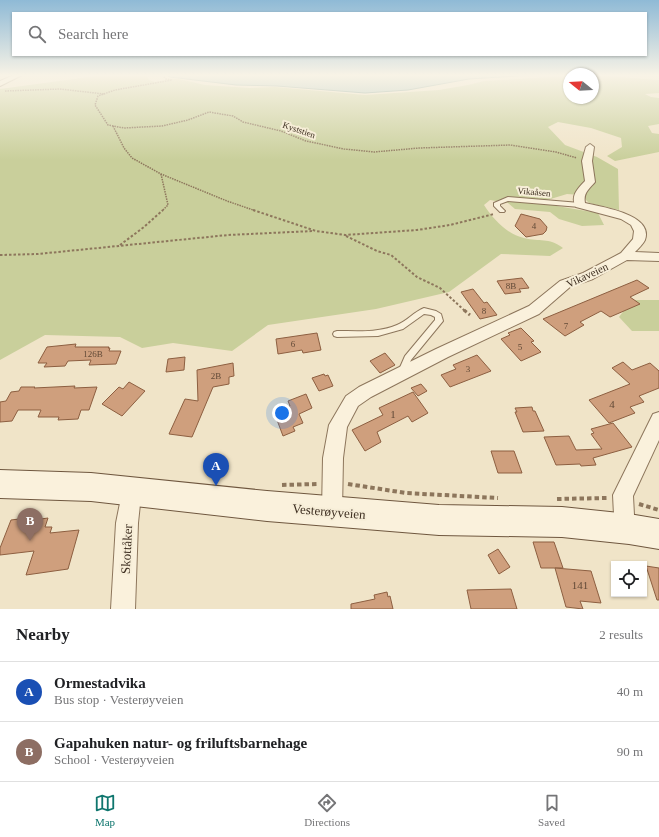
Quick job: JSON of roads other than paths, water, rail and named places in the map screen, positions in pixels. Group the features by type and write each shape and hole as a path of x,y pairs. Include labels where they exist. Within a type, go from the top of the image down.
{"main road":[{"name":"Vesterøyveien","path":"0,484 91,487 267,506 440,520 562,522 632,516 659,534"}],"street":[{"path":"580,204 578,200 580,192 590,182 586,161 590,147"},
{"name":"Vikaveien","path":"332,511 333,458 338,425 352,401 365,392 442,353 534,310 565,284 588,276 625,256 639,240 640,232 635,223 619,214 580,204"},
{"path":"625,256 659,257"},
{"path":"632,516 624,515 623,495 659,420"},
{"name":"Skottåker","path":"124,609 127,523 130,503 136,491"}],"lane":[{"name":"Vikaåsen","path":"502,211 497,206 497,203 508,199 580,204"},
{"path":"337,334 371,334 388,331 400,327 424,311 438,316 439,321 408,358 401,374"}],"place":[{"name":"Ormestadvika","path":"216,486"},
{"name":"Gapahuken natur- og friluftsbarnehage","path":"30,541"}]}
